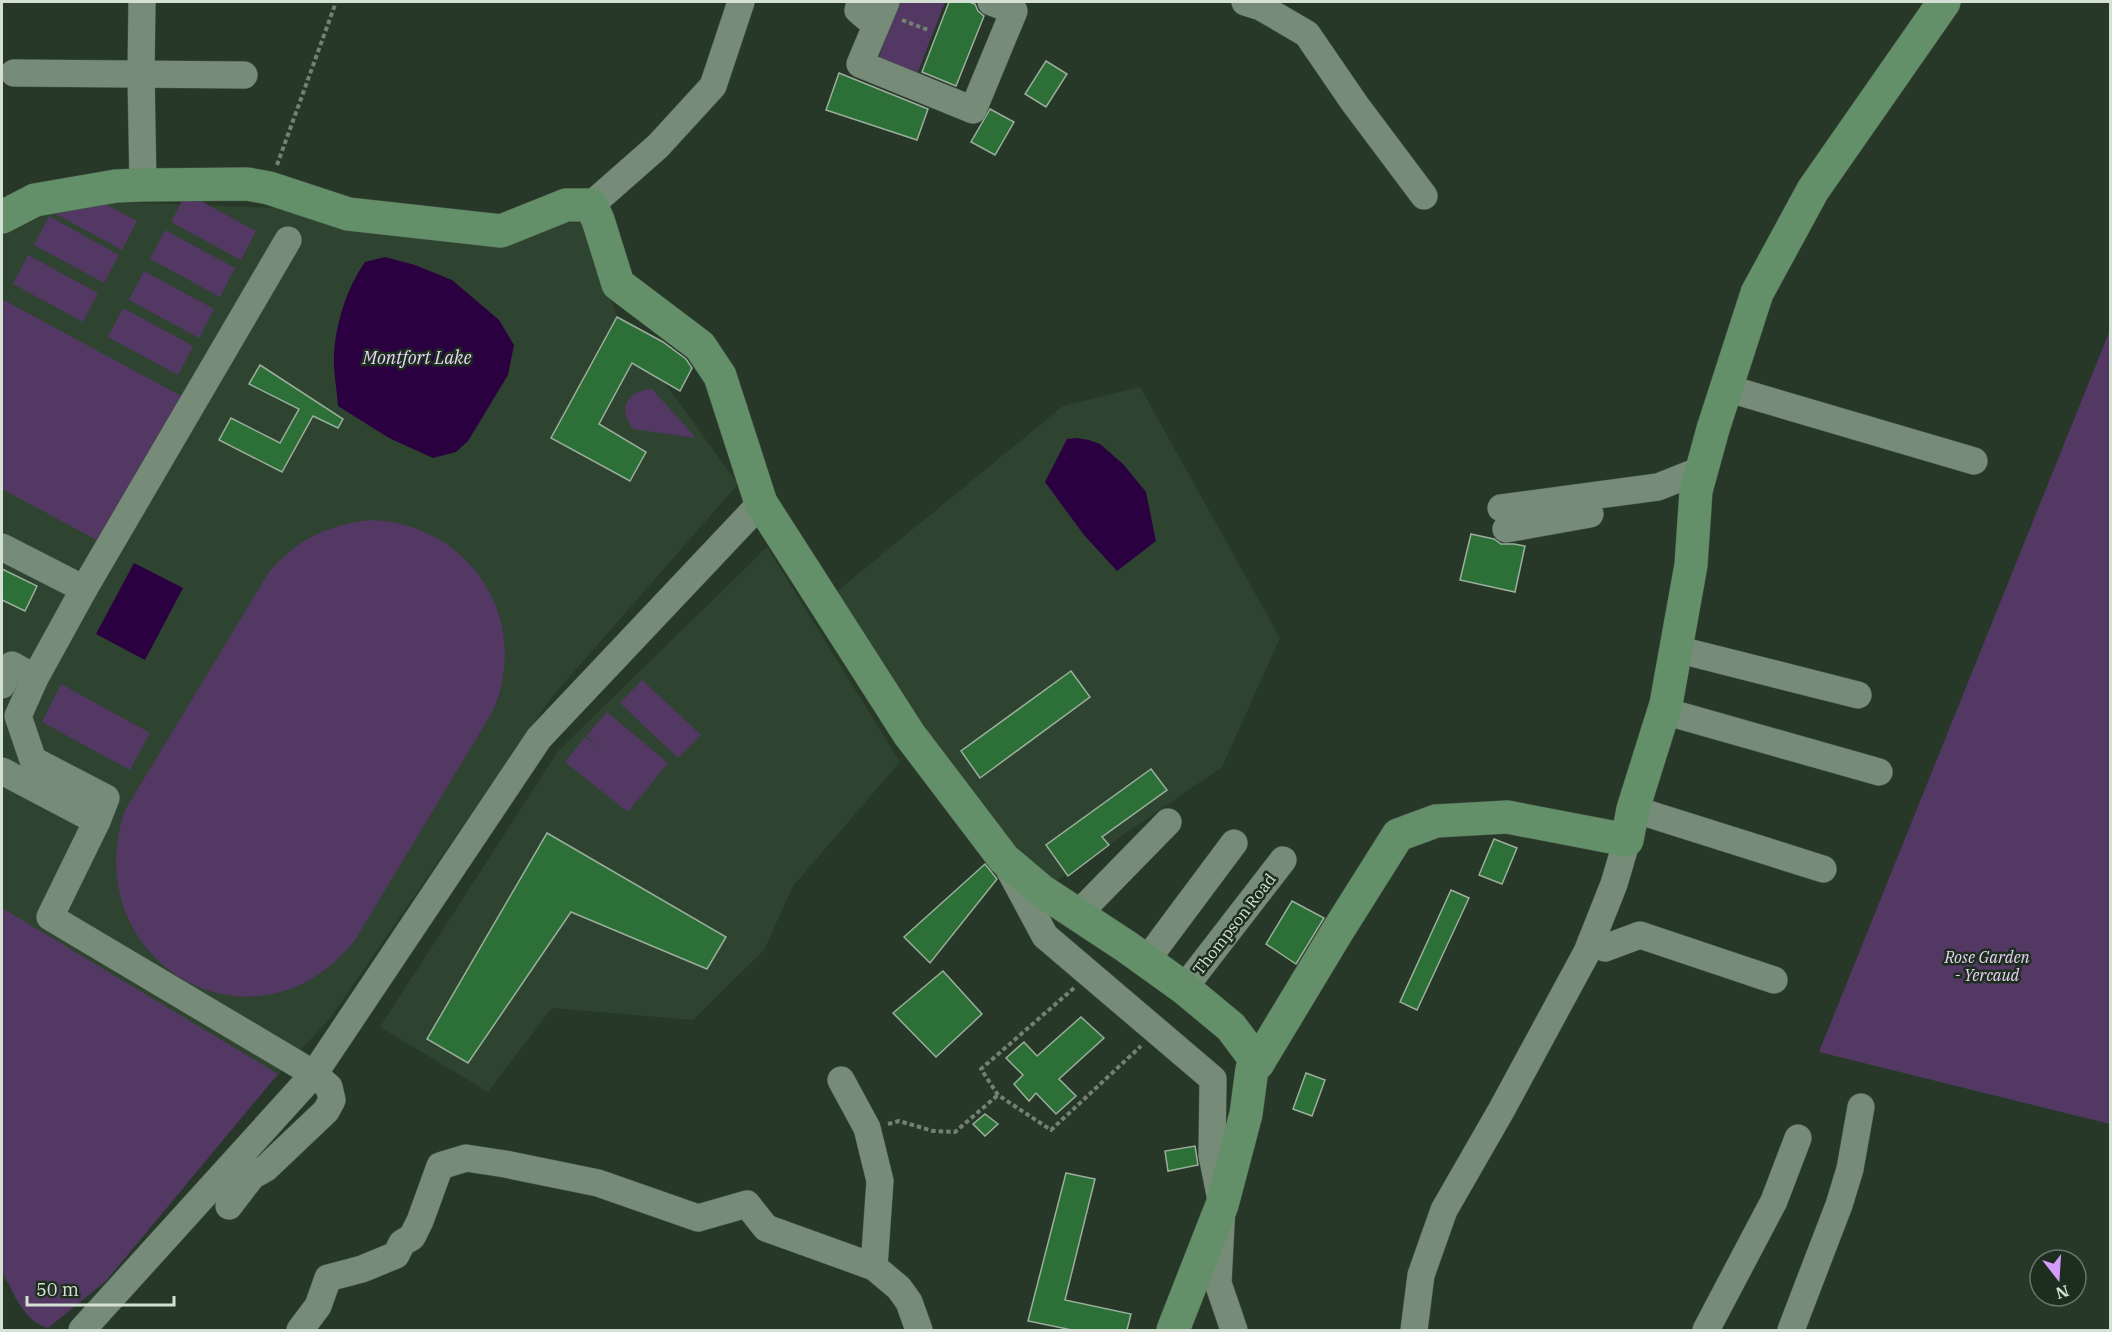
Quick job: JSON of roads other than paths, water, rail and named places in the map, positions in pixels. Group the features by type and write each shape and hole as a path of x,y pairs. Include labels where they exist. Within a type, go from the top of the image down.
{"main road":[{"path":"1173,1330 1222,1205 1246,1114 1252,1069 1258,1063 1398,835 1436,821 1507,818 1630,824 1664,711 1691,565 1699,480 1757,293 1813,190 1944,2"},
{"path":"2,217 35,200 116,186 143,185 247,184 269,188 348,214 501,231 566,205 591,205 618,284 700,346 720,376 760,503 909,734 1004,859 1042,891 1184,988 1231,1027 1258,1063"}],"street":[{"path":"142,2 143,185"},
{"path":"591,205 658,146 713,86 741,2"},
{"path":"867,8 860,64 973,110 1014,11 992,2"},
{"path":"1245,2 1261,7 1307,34 1355,104 1424,196"},
{"path":"14,73 244,75"},
{"path":"229,1206 252,1176 266,1168 330,1106 332,1100 329,1087 314,1074 50,916 106,798 33,759 18,716 35,678 84,589 288,240"},
{"path":"1726,388 1974,461"},
{"path":"1503,518 1663,502 1699,480"},
{"path":"82,1330 314,1074 539,738 760,503"},
{"path":"2,547 84,589"},
{"path":"1676,649 1858,695"},
{"path":"2,685 12,665 35,678"},
{"path":"1664,711 1879,772"},
{"path":"2,771 97,821"},
{"path":"1078,914 1168,822"},
{"path":"1414,1330 1421,1275 1444,1210 1502,1109 1591,942 1614,884 1630,824 1823,869"},
{"path":"1146,961 1233,843"},
{"path":"1004,859 1045,936 1213,1079 1212,1155 1222,1205 1218,1282 1234,1330"},
{"name":"Thompson Road","path":"1184,988 1283,860"},
{"path":"1591,942 1605,948 1640,935 1774,980"},
{"path":"840,1080 867,1128 880,1181 874,1267"},
{"path":"1791,1330 1842,1196 1850,1169 1861,1107"},
{"path":"1706,1330 1774,1201 1798,1138"},
{"path":"300,1330 318,1306 328,1278 362,1269 396,1255 402,1244 412,1237 420,1221 440,1166 466,1158 598,1183 698,1218 747,1204 766,1228 874,1267 899,1288 909,1302 919,1330"}],"water":[{"name":"Montfort Lake","path":"385,257 415,265 452,280 499,320 514,345 508,375 468,441 456,452 433,458 389,438 338,406 334,354 343,306 365,262"},
{"path":"1077,438 1100,444 1123,464 1146,492 1156,541 1117,571 1084,535 1045,482 1067,439"},
{"path":"134,563 183,588 145,660 96,634"}],"park label":[{"name":"Rose Garden - Yercaud","path":"1987,966"}]}
